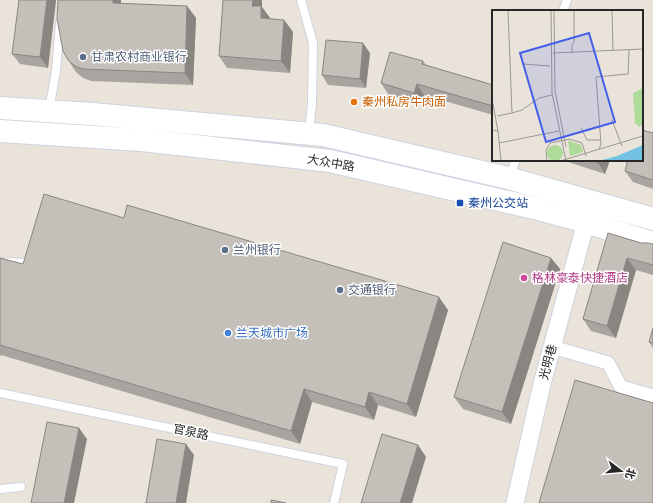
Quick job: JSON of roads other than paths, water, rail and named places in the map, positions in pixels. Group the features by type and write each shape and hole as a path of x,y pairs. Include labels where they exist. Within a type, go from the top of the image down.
{"main road":[{"name":"大众中路","path":"0,108 323,136 512,169 653,219"},
{"name":"大众中路","path":"0,131 141,140 330,161 534,208 586,222 653,243"}],"street":[{"name":"光明巷","path":"515,503 542,384 586,222"},
{"path":"552,347 608,363 621,386 653,396"}],"lane":[{"path":"301,0 314,43 312,104 309,134"},
{"path":"563,10 567,0"},
{"path":"49,112 56,71 60,16"},
{"path":"0,262 28,263"},
{"name":"官泉路","path":"0,393 343,464 334,503"},
{"path":"0,489 22,486"}],"place":[{"name":"甘肃农村商业银行","path":"83,57"},
{"name":"秦州私房牛肉面","path":"354,102"},
{"name":"秦州公交站","path":"460,203"},
{"name":"兰州银行","path":"225,250"},
{"name":"格林豪泰快捷酒店","path":"524,278"},
{"name":"交通银行","path":"340,290"},
{"name":"兰天城市广场","path":"228,333"}]}
